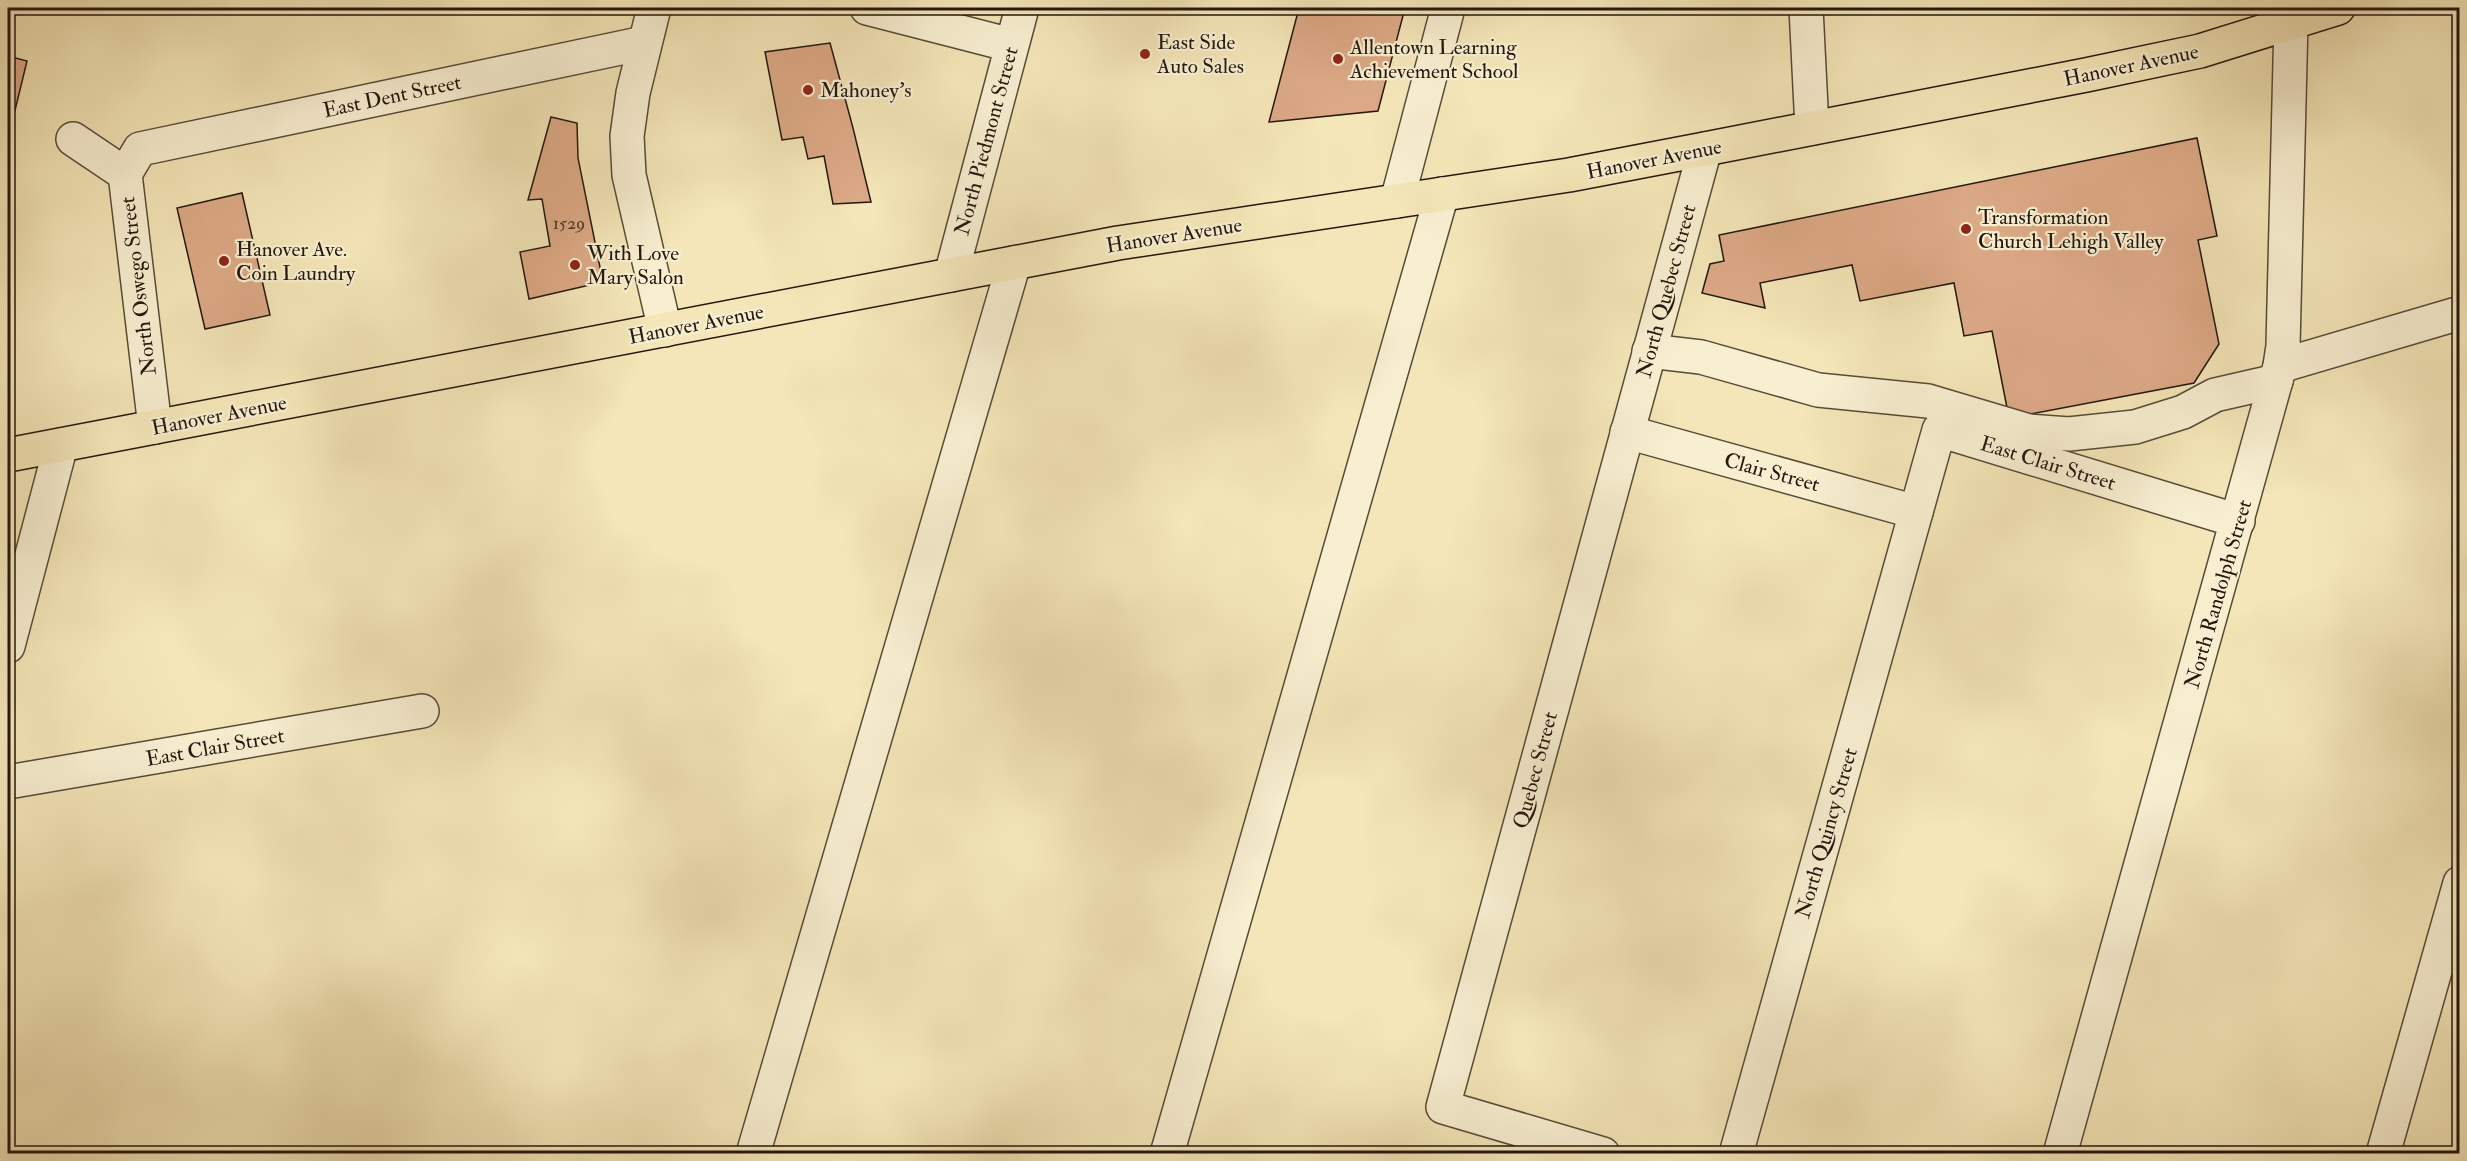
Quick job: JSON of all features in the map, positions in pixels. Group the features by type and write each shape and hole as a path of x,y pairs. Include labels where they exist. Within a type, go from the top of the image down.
{"main road":[{"name":"Hanover Avenue","path":"8,455 1118,243 1569,175 1705,149 2200,51 2338,8"}],"street":[{"path":"654,8 633,93 627,136 629,175 664,330"},
{"path":"867,8 1011,45"},
{"name":"North Piedmont Street","path":"951,275 1022,8"},
{"path":"1396,201 1448,8"},
{"path":"1806,8 1812,128"},
{"name":"North Randolph Street","path":"2060,1154 2278,373 2283,346 2291,21"},
{"name":"East Dent Street","path":"132,161 644,43"},
{"path":"74,140 132,161"},
{"name":"North Quebec Street","path":"1627,432 1705,149"},
{"name":"North Oswego Street","path":"132,161 154,427"},
{"path":"1167,1154 1442,194"},
{"path":"753,1154 1014,263"},
{"path":"1649,351 1701,357 1818,390 1928,401 2029,431 2069,434 2135,427 2183,412 2215,395 2460,313"},
{"name":"East Clair Street","path":"1916,512 1940,430 2238,521"},
{"name":"Clair Street","path":"1627,432 1916,512"},
{"name":"Quebec Street","path":"1603,1154 1443,1107 1627,432"},
{"path":"8,646 61,445"},
{"name":"North Quincy Street","path":"1736,1154 1916,512"},
{"name":"East Clair Street","path":"8,782 423,711"},
{"path":"2383,1154 2460,883"}],"building":[{"name":"Allentown Learning Achievement School","path":"1299,8 1405,8 1378,111 1269,122"},
{"path":"1856,8 1945,8 1945,14 1857,14"},
{"name":"Mahoney's","path":"830,43 871,202 833,204 824,156 808,159 803,137 782,140 765,52"},
{"path":"8,56 27,61 8,139"},
{"path":"551,117 577,123 578,158 603,282 529,299 520,252 550,246 542,199 528,200"},
{"path":"2197,138 2217,236 2198,240 2219,344 2194,383 2009,418 1992,331 1964,336 1954,283 1860,301 1852,265 1760,283 1765,308 1702,293 1710,264 1724,261 1719,235"},
{"name":"Hanover Ave. Coin Laundry","path":"242,193 270,315 205,329 177,208"}],"place":[{"name":"East Side Auto Sales","path":"1145,54"},
{"name":"Allentown Learning Achievement School","path":"1338,59"},
{"name":"Mahoney's","path":"808,90"},
{"name":"Transformation Church Lehigh Valley","path":"1966,229"},
{"name":"Hanover Ave. Coin Laundry","path":"224,261"},
{"name":"With Love Mary Salon","path":"575,265"}]}
